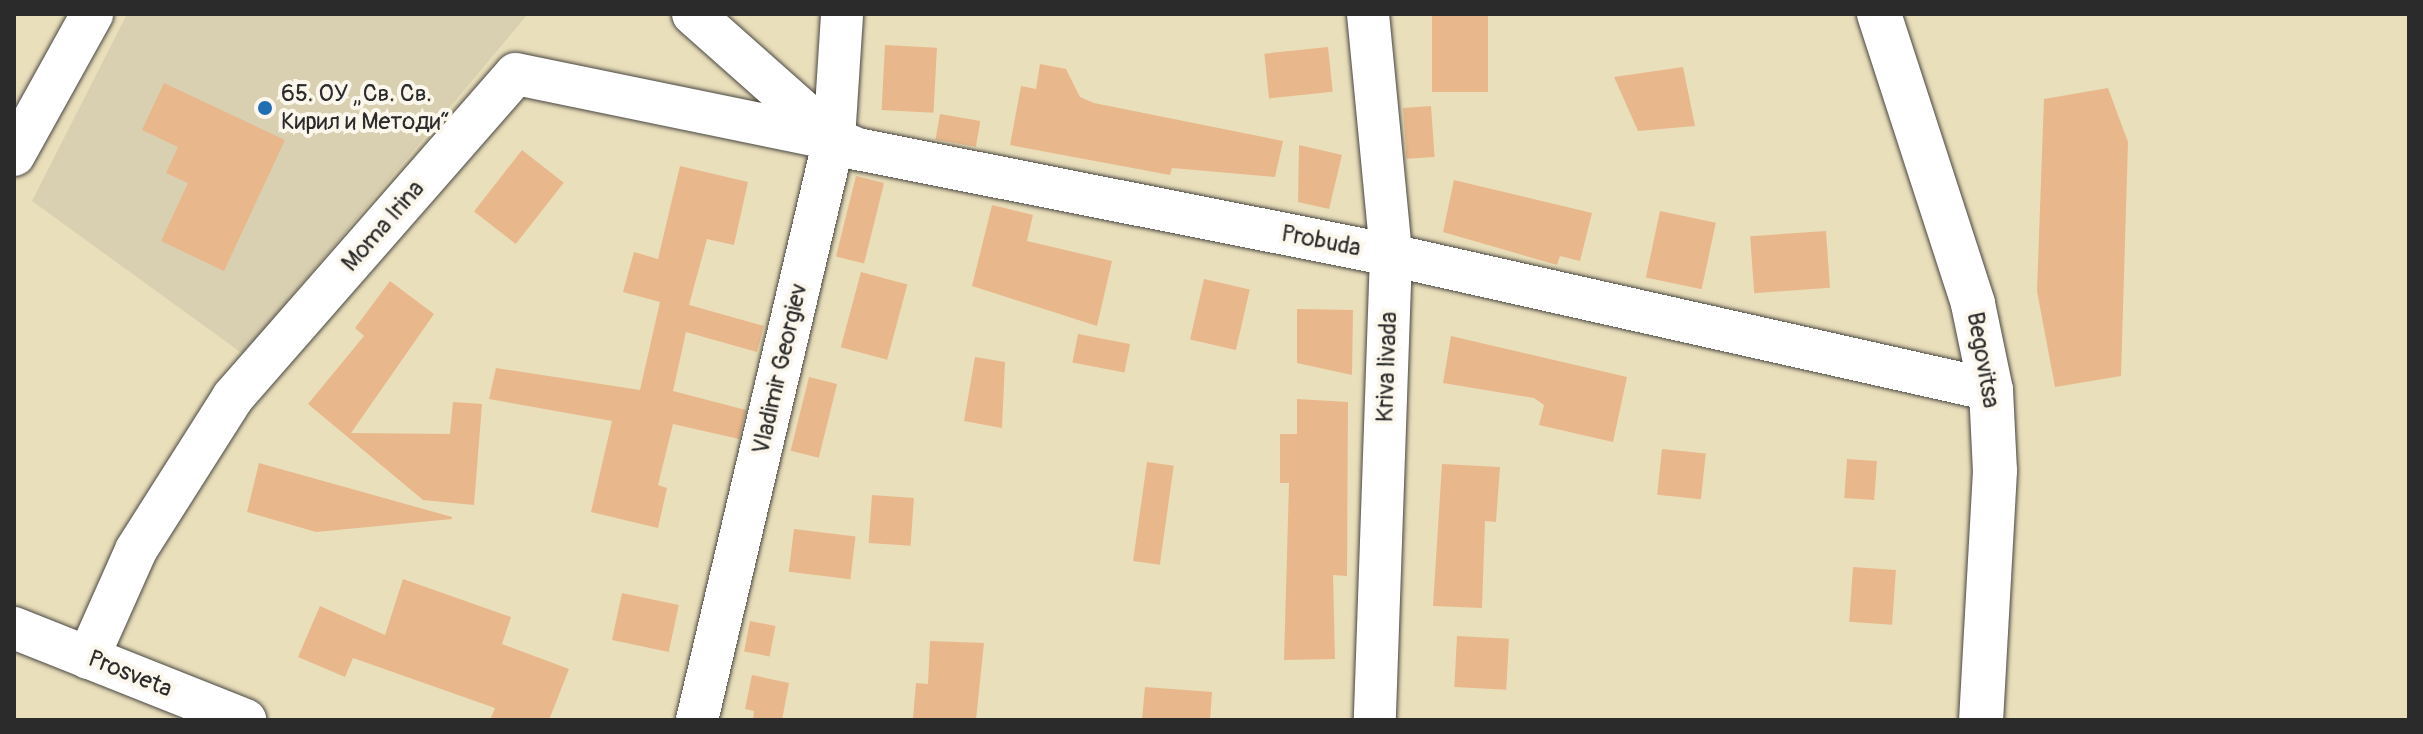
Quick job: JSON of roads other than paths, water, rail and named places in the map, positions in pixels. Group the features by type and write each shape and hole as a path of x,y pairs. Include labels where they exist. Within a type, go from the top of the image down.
{"street":[{"name":"Probuda","path":"693,14 834,139 1391,255 1991,390"},
{"name":"Vladimir Georgiev","path":"697,720 834,139 842,14"},
{"name":"Kriva livada","path":"1368,14 1391,255 1375,720"},
{"name":"Begovitsa","path":"1879,14 1973,304 1991,390 1995,471 1981,720"},
{"path":"14,155 87,15"},
{"name":"Moma Irina","path":"88,658 136,550 233,397 516,74 834,139"},
{"name":"Prosveta","path":"14,628 245,720"}],"place":[{"name":"65. ОУ „Св. Св. Кирил и Методи“","path":"265,108"}]}
